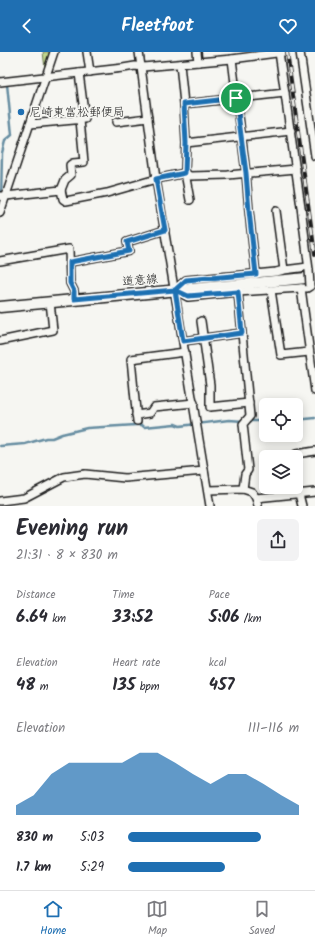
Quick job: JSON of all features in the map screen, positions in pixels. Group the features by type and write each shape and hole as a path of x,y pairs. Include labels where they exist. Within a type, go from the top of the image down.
{"street":[{"path":"0,211 3,196 30,124 54,52"},
{"path":"87,52 90,72"},
{"path":"139,52 156,179 210,506"},
{"path":"197,52 198,62"},
{"path":"0,82 135,66 141,67 180,64 236,56 281,52 308,275 307,288 188,296 175,290"},
{"path":"300,52 315,156"},
{"path":"236,56 236,98 246,173 256,274"},
{"path":"180,64 186,143 185,173 190,200"},
{"path":"30,124 84,119 79,73"},
{"path":"184,104 285,92"},
{"path":"116,122 148,118"},
{"path":"80,120 84,162 73,163 70,165 71,175 65,180 61,190 63,199 66,201 106,193 156,179 185,173 190,176 296,169"},
{"path":"186,143 291,131"},
{"path":"3,196 61,190"},
{"path":"276,211 284,270"},
{"path":"70,262 129,251 127,242 165,230"},
{"path":"0,261 69,249 70,283 74,291 74,299"},
{"path":"175,290 186,280 284,270 308,275"},
{"name":"道意線","path":"0,306 175,290 308,275"},
{"path":"301,288 315,391"},
{"path":"271,290 281,355 309,352"},
{"path":"238,292 250,416 244,424 248,470 245,474 243,489"},
{"path":"0,341 53,330 50,302"},
{"path":"201,322 210,385 210,407 249,403"},
{"path":"183,341 242,333"},
{"path":"185,352 131,359 136,418 150,413 154,407 194,403"},
{"path":"303,453 315,451"},
{"path":"0,501 24,498 64,476 85,474 125,478 204,471"},
{"path":"208,490 243,489 252,492 256,498 258,506"},
{"path":"303,494 315,492"},
{"path":"256,498 299,494 302,506"}],"green space":[{"path":"43,52 51,52 45,69"}],"waterway":[{"path":"0,202 2,153 5,141 12,135 7,84"},
{"path":"303,419 315,418"},
{"path":"0,446 25,444 87,428 136,425 142,425 144,427 175,424 180,426 229,420 243,421"},
{"path":"248,421 259,421"}],"railway":[{"path":"287,52 315,254"}],"place":[{"name":"尼崎東富松郵便局","path":"21,112"}],"route":[{"path":"236,98 184,104 186,143 185,173 156,179 165,230 127,242 129,251 70,262 70,283 74,291 74,299 175,290 188,296 238,292 242,333 183,341 175,290 186,280 256,274 246,173 236,98"}]}
